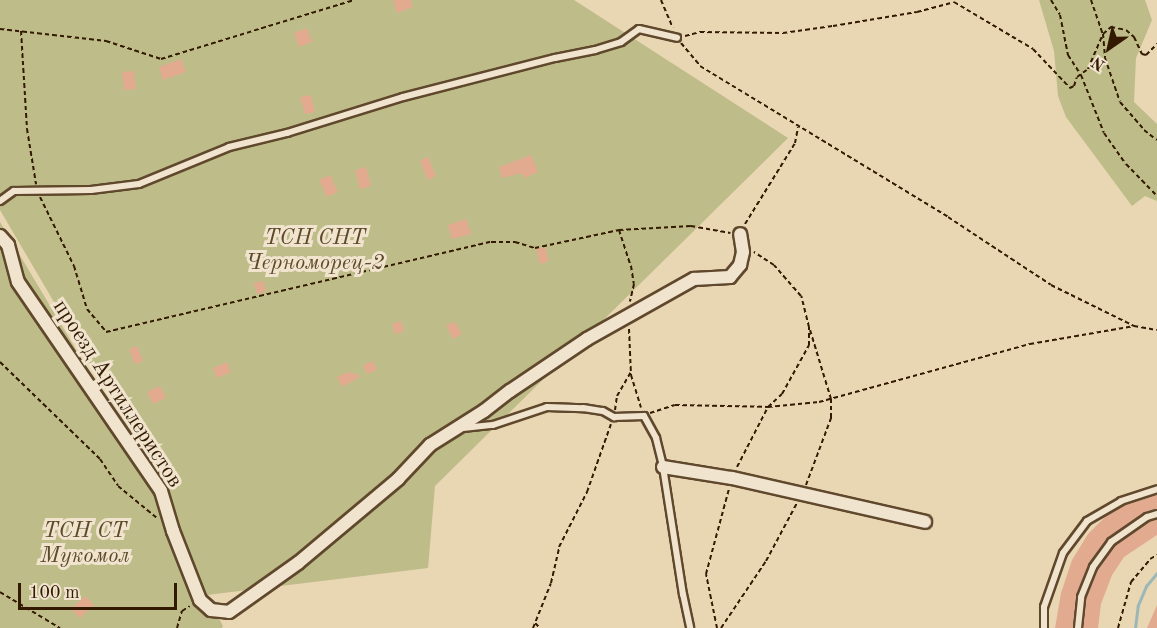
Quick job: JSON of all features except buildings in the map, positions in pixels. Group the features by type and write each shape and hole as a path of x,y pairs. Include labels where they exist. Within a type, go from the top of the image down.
{"street":[{"path":"454,429 587,339 694,279 730,277 740,265 743,252 740,234"},
{"name":"проезд Артиллеристов","path":"0,236 8,245 18,282 161,491 173,531 200,600 211,610 229,612 298,563 398,479 430,445 454,429"},
{"path":"663,467 732,478 925,522"}],"lane":[{"path":"0,201 14,191 91,190 139,183 229,147 287,133 534,63 595,50 621,42 639,29 677,38"},
{"path":"454,429 493,425 546,407 593,409 615,417 644,416 656,438 663,467 682,594 690,628"},
{"path":"1044,628 1044,607 1063,553 1087,521 1121,501 1157,489"},
{"path":"1078,628 1081,597 1093,567 1111,542 1147,516 1157,514"}],"path":[{"path":"0,29 106,41 161,60 354,0"},
{"path":"661,0 677,38 700,66 771,107 799,127 948,217 1051,285 1134,326 1157,330"},
{"path":"1051,0 1060,15 1068,55 1081,75 1104,133 1126,164 1157,196"},
{"path":"1091,0 1103,34 1105,58 1120,102 1144,130 1157,140"},
{"path":"677,38 700,32 783,33 823,28 917,12 954,2 1033,49 1070,88 1088,69 1103,34 1111,27 1126,30 1134,37 1142,54 1146,55 1157,44"},
{"path":"21,31 27,129 37,191 74,266 87,309 106,332 491,242 516,242 535,248 619,230 691,226 740,234 749,249 774,264 801,296 809,327 809,345 782,394 768,407 732,478 706,574 717,628"},
{"path":"740,234 795,143 799,127"},
{"path":"619,230 634,284 630,316 631,372 644,416 675,405 768,407 819,402 1030,344 1134,326"},
{"path":"0,362 100,459 118,486 173,531"},
{"path":"533,628 551,583 560,547 587,492 615,417 617,396 631,372"},
{"path":"1118,628 1131,582 1150,559 1157,555"},
{"path":"0,592 60,628"},
{"path":"177,628 182,611 200,600"},
{"path":"535,624 540,628"}],"green space":[{"name":"ТСН СНТ Черноморец-2","path":"0,0 574,0 788,138 435,486 428,568 207,595 222,628 0,628 0,222 74,346 201,582 122,418 0,210"},
{"path":"1039,0 1145,0 1152,20 1136,58 1134,102 1157,124 1157,201 1145,196 1132,206 1066,117 1058,96 1054,51"}],"waterway":[{"path":"1135,628 1138,605 1146,586 1157,573"}],"park label":[{"name":"ТСН СТ Мукомол","path":"85,544"}]}
